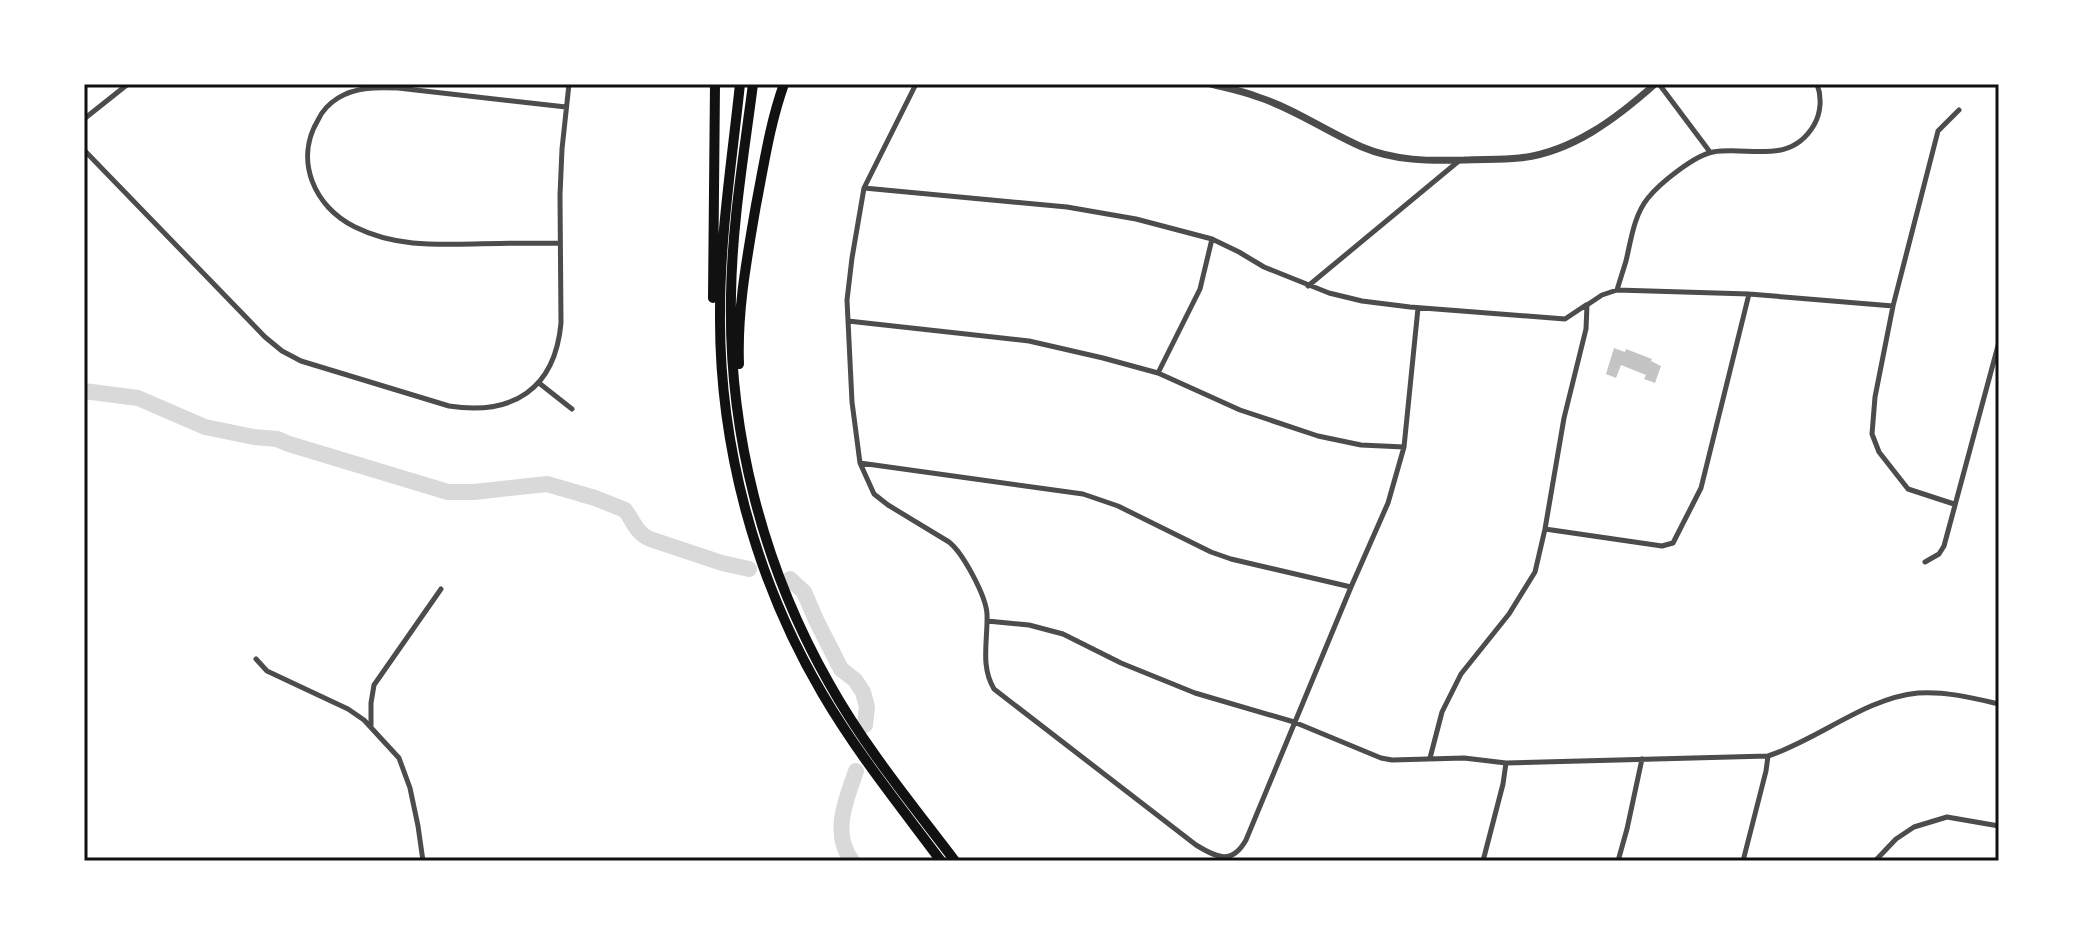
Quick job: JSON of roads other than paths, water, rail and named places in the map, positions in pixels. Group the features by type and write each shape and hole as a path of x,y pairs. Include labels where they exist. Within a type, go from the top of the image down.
{"highway":[{"path":"715,84 713,312 733,455 744,503 762,564 785,622 814,679 847,733 941,861"},
{"path":"724,393 720,282 740,84"},
{"path":"753,84 735,230 731,293 733,371 743,450 757,511 791,607 838,699 955,861"},
{"path":"743,450 738,340 741,295 768,138 784,84"}],"street":[{"path":"84,119 128,84"},
{"path":"84,150 282,351 301,361 449,406 489,408 525,396 539,383 559,345 560,179 569,84"},
{"path":"916,84 864,188 852,258 847,300 852,402 860,463 879,500 957,548 968,566 987,610 985,663 994,689 1196,845 1216,856 1228,857 1240,851 1388,503 1404,447 1418,308"},
{"path":"1211,84 1259,97 1364,148 1409,160 1433,161 1518,158 1555,150 1604,125 1657,84 1710,152"},
{"path":"1617,290 1639,212 1648,197 1710,152 1766,152 1787,149 1799,143 1816,122 1820,105 1817,84"},
{"path":"559,243 423,245 377,236 353,226 334,213 319,195 309,173 306,151 311,130 322,112 337,98 357,90 398,88 566,107"},
{"path":"1954,504 1908,489 1879,452 1872,434 1875,397 1893,306 1938,131 1959,110"},
{"path":"1308,286 1461,160"},
{"path":"864,188 1067,207 1136,219 1212,239 1264,267 1329,293 1362,301 1418,308 1565,319 1602,295 1617,290 1749,294 1893,306"},
{"path":"1158,373 1200,289 1212,239"},
{"path":"1545,529 1662,546 1673,543 1701,488 1749,294"},
{"path":"1429,758 1442,712 1461,674 1509,614 1535,572 1564,418 1586,329 1587,305"},
{"path":"848,321 1029,341 1158,373 1240,410 1318,436 1361,445 1404,447"},
{"path":"1925,562 1939,554 1944,546 1999,342"},
{"path":"539,383 572,409"},
{"path":"860,463 1083,494 1118,506 1231,559 1351,587"},
{"path":"371,727 374,685 441,589"},
{"path":"987,621 1029,625 1063,634 1121,663 1195,693 1294,722 1381,758 1408,761 1464,758 1506,763 1768,756 1808,740 1871,707 1916,693 1939,693 1999,704"},
{"path":"256,659 267,671 348,709 364,720 399,758 410,788 423,861"},
{"path":"1743,861 1768,756"},
{"path":"1618,861 1642,759"},
{"path":"1483,861 1506,763"},
{"path":"1875,861 1896,839 1914,827 1947,817 1999,826"}],"waterway":[{"path":"84,391 138,398 205,427 277,439 448,492 547,484 625,510 645,537 749,569"},
{"path":"790,579 804,592 841,669 855,680 863,692 867,707 865,725"},
{"path":"852,861 842,839 841,828 856,771"}]}
